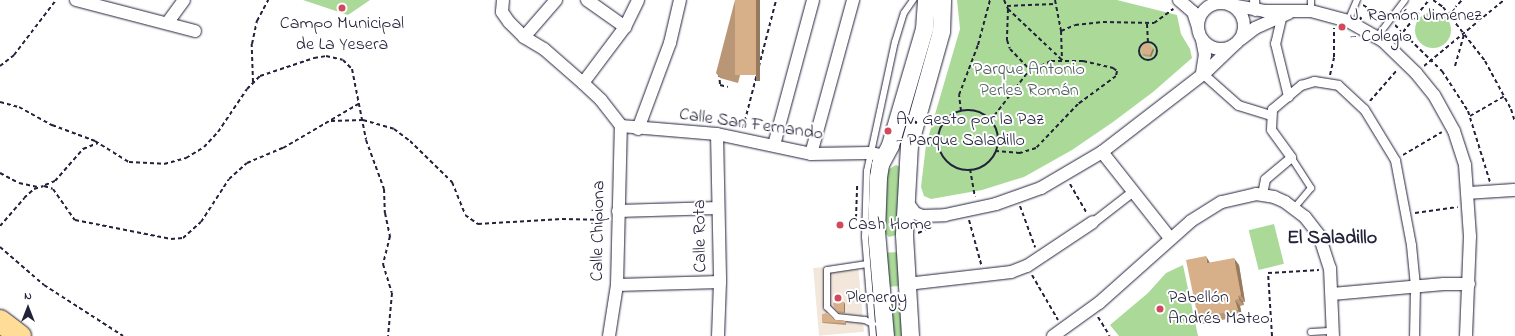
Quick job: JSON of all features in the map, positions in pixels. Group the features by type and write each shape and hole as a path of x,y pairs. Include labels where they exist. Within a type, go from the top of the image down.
{"highway":[{"path":"0,321 20,336"}],"main road":[{"path":"885,336 876,232 878,177 880,164 886,156 924,29 926,0"},
{"path":"910,336 907,284 907,202 910,138 940,31 942,0"},
{"path":"886,156 899,155 908,165"},
{"path":"876,232 880,240 889,243 898,241 908,232"}],"street":[{"path":"76,0 168,22 195,31"},
{"path":"114,10 121,0"},
{"path":"168,22 184,0"},
{"path":"503,0 502,12 524,37 544,49 583,83 601,100 621,126"},
{"path":"524,37 556,0"},
{"path":"587,0 625,27"},
{"path":"583,83 625,27 638,0"},
{"path":"638,129 670,43 680,0"},
{"path":"774,145 813,0"},
{"path":"811,154 853,0"},
{"path":"1201,0 1225,4 1255,5 1292,11"},
{"path":"1177,2 1193,12 1205,55 1202,73"},
{"path":"1200,34 1204,11 1225,4 1240,13 1244,24 1237,43"},
{"path":"907,202 915,213 924,217 972,210 1017,198 1064,175 1102,152 1156,112 1202,73 1206,72 1255,28 1281,18 1292,11 1312,5 1348,21 1377,37 1405,61 1434,95 1452,126 1462,154 1469,205 1469,284 1466,336"},
{"path":"1281,18 1275,43 1288,96"},
{"path":"1200,34 1217,48 1237,43"},
{"path":"1202,73 1238,105 1270,115"},
{"path":"1262,194 1265,179 1291,157 1271,129 1270,115 1272,110 1301,85 1314,81 1328,82 1338,85 1364,109 1395,160 1407,221 1415,286 1414,336"},
{"name":"Calle San Fernando","path":"621,126 638,129 717,134 811,154 869,153 886,156"},
{"name":"Calle Chipiona","path":"609,336 616,285 621,126"},
{"name":"Calle Rota","path":"717,134 720,282 718,336"},
{"path":"1102,152 1170,238"},
{"path":"1468,193 1515,190"},
{"path":"907,284 984,276 1010,272 1026,266 1093,222 1133,191"},
{"path":"1054,336 1092,308 1191,221 1222,202 1244,196 1262,194 1274,197 1294,208 1305,217 1319,235 1330,271 1333,334"},
{"path":"618,216 718,208"},
{"path":"908,232 924,217"},
{"path":"616,285 720,282"},
{"path":"1332,294 1415,286 1469,284"}],"lane":[{"path":"874,336 867,264 865,213 869,153 904,13 913,0"},
{"path":"1348,21 1357,0"},
{"path":"1377,37 1405,0"},
{"path":"1291,157 1311,188 1294,208"},
{"path":"867,264 827,270 827,307 837,317 865,320 873,324"},
{"path":"1311,332 1333,334"}],"path":[{"path":"0,66 14,55 56,0"},
{"path":"253,82 252,44 257,21 268,0"},
{"path":"740,139 776,0"},
{"path":"961,111 959,95 978,45 990,0"},
{"path":"1004,0 1008,8 1062,60"},
{"path":"1055,0 1061,31 1062,60"},
{"path":"1403,32 1429,0"},
{"path":"1433,0 1449,14 1485,61 1504,96 1515,122"},
{"path":"1449,14 1462,0"},
{"path":"1416,73 1504,0"},
{"path":"1061,31 1075,26 1103,22 1147,24 1164,18 1177,2"},
{"path":"1008,8 1055,4"},
{"path":"1008,8 1007,40 1010,49 1031,71"},
{"path":"1328,82 1334,57 1335,30 1329,13"},
{"path":"1147,24 1148,42"},
{"path":"1455,66 1464,33"},
{"path":"1148,42 1154,45 1157,51 1155,57 1148,60 1142,57 1140,51 1142,45 1148,42"},
{"path":"0,102 20,107 52,125 99,143 128,162 164,164 186,158 204,147 218,132 253,82 269,73 314,58 337,58 352,69 360,103 366,140 384,189 385,213 390,230 383,264 392,292 388,336"},
{"path":"990,121 1031,71 1051,61 1062,60 1104,65 1115,68 1117,75 1078,104 1036,148 1020,152 996,151"},
{"path":"1364,109 1405,61"},
{"path":"720,69 718,77 720,85 728,87"},
{"path":"1470,116 1504,96"},
{"path":"44,186 53,189 76,220 171,239 182,238 201,222 229,179 247,163 283,148 360,103"},
{"path":"961,111 975,111 990,121 997,136 996,151 987,162 970,169 961,169 948,162 938,143 944,123 961,111"},
{"path":"330,121 363,120 394,129 410,141 452,182 465,215 478,224 618,216"},
{"path":"1395,160 1452,126"},
{"path":"919,141 929,145 938,143"},
{"path":"0,174 19,183 39,187 44,186 55,182 83,149 99,143"},
{"path":"970,169 972,210 984,276"},
{"path":"1064,175 1093,222"},
{"path":"0,226 24,198 39,187"},
{"path":"1017,198 1039,258"},
{"path":"1407,221 1417,212 1469,205"},
{"path":"908,232 927,229 924,217"},
{"path":"0,247 44,285 123,336"},
{"path":"1026,266 1064,329"},
{"path":"1272,336 1268,273 1330,271"},
{"path":"1092,308 1111,335"}],"shaded area":[{"name":"Plenergy","path":"858,264 864,332 819,336 813,268"}],"green space":[{"name":"Campo Municipal de La Yesera","path":"303,0 370,0 348,15"},
{"name":"Parque Antonio Perles Román","path":"957,0 1117,0 1177,15 1181,34 1190,49 1192,58 1153,92 1113,122 1072,150 1024,177 982,190 931,199 924,196 921,187 926,145 960,29"},
{"path":"1436,12 1446,17 1450,23 1450,37 1446,43 1440,47 1430,48 1420,43 1416,37 1415,27 1420,17 1426,13"},
{"path":"896,165 900,167 897,235 889,237 884,232 886,171"},
{"path":"1274,224 1284,264 1259,270 1249,230"},
{"path":"899,252 901,286 887,287 885,253"},
{"name":"Pabellón Andrés Mateo","path":"1183,265 1198,336 1119,336 1110,325 1148,293 1166,273"},
{"path":"902,295 905,336 892,336 889,296"}],"building":[{"path":"735,0 756,0 756,75 735,75"},
{"path":"1144,44 1149,44 1153,48 1150,55 1142,54 1141,48"},
{"path":"1206,256 1207,263 1234,258 1241,295 1238,296 1239,299 1235,300 1238,310 1198,318 1186,260"},
{"path":"844,302 844,312 838,311 834,307 833,303"},
{"path":"828,313 835,320 845,321 845,323 822,322 822,314"}],"place":[{"name":"Campo Municipal de La Yesera","path":"342,8"},
{"name":"J. Ramón Jiménez - Colegio","path":"1342,27"},
{"name":"Av. Gesto por la Paz - Parque Saladillo","path":"888,131"},
{"name":"Cash Home","path":"840,225"},
{"name":"Plenergy","path":"838,298"},
{"name":"Pabellón Andrés Mateo","path":"1160,309"}],"district":[{"name":"El Saladillo","path":"1332,238"}]}
